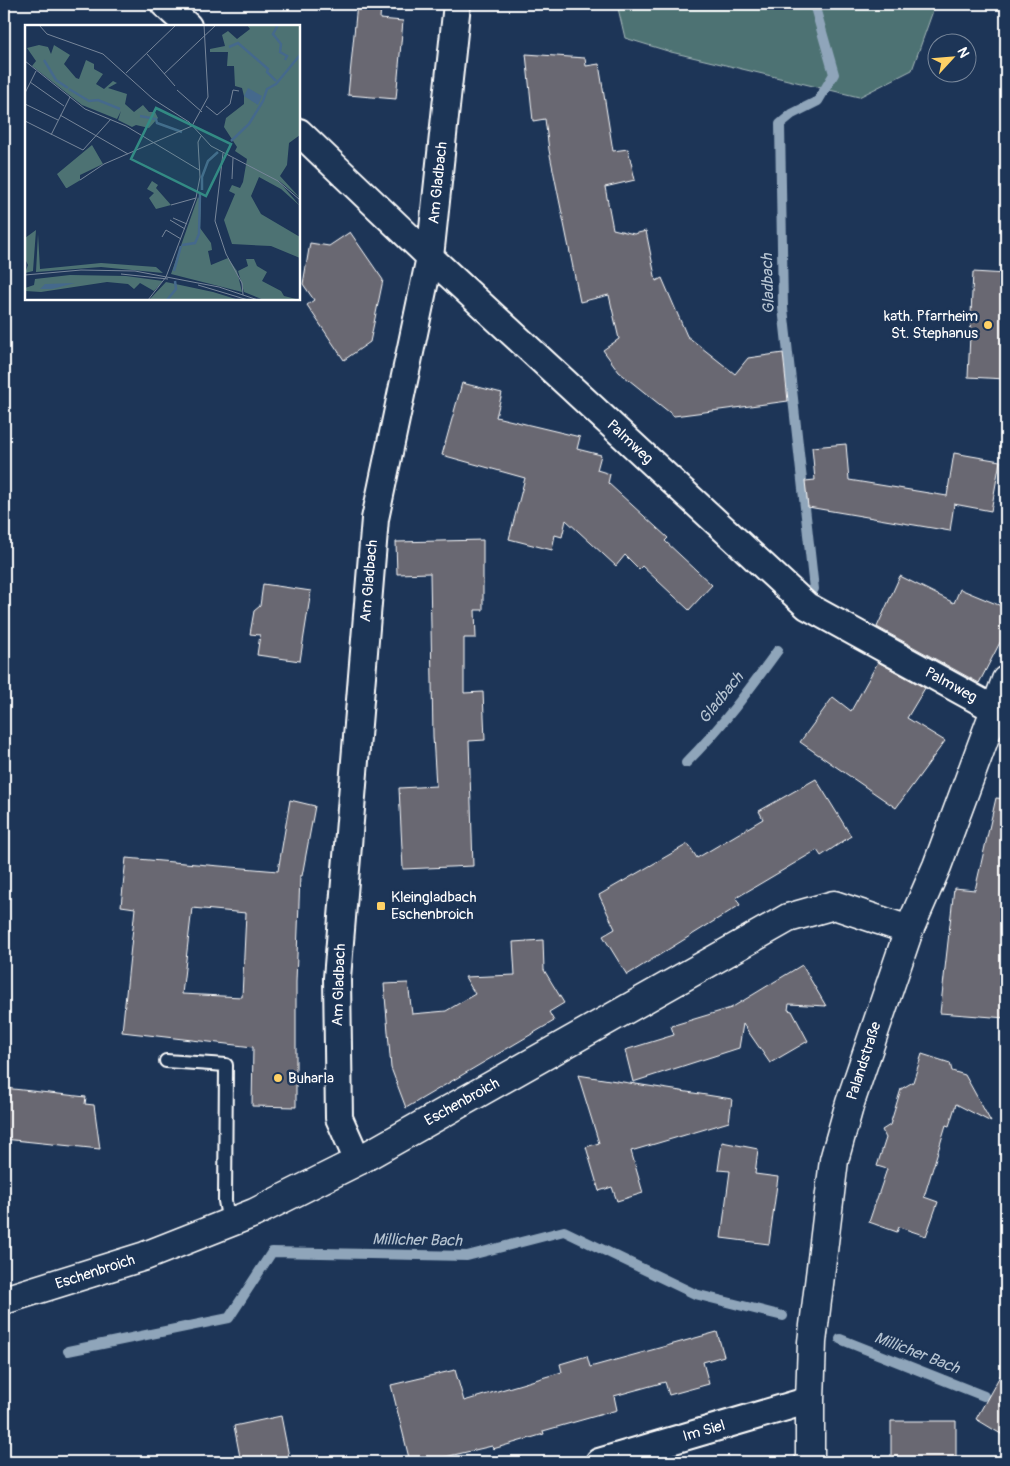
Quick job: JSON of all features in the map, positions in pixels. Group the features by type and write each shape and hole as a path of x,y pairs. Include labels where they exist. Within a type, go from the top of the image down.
{"street":[{"path":"164,4 187,25"},
{"name":"Am Gladbach","path":"358,1161 339,1118 337,978 374,519 430,257 457,4"},
{"name":"Palmweg","path":"300,133 430,257 807,606 1000,710"},
{"name":"Palandstraße","path":"810,1462 812,1342 834,1160 853,1094 909,930 1000,710 1006,680"},
{"name":"Eschenbroich","path":"4,1300 146,1256 254,1213 358,1161 788,918 834,905 909,930"},
{"name":"Im Siel","path":"599,1462 810,1400"}],"lane":[{"path":"166,1061 226,1065 225,1201 229,1223"}],"green space":[{"path":"617,4 934,4 934,8 912,70 859,97 671,52 625,38"}],"building":[{"path":"357,4 381,4 380,19 403,21 396,99 348,95"},
{"path":"526,54 585,58 586,66 599,64 613,151 628,149 635,180 605,187 613,229 634,234 646,231 656,281 662,278 687,336 735,374 748,358 783,353 788,401 674,416 619,372 603,350 619,339 609,295 580,302 549,150 545,119 533,121"},
{"path":"350,232 383,280 370,342 344,360 307,305 314,300 303,284 310,243 329,246"},
{"name":"kath. Pfarrheim St. Stephanus","path":"973,272 1006,274 1006,379 968,377"},
{"path":"462,383 502,393 496,417 580,437 577,449 601,455 597,470 610,474 608,483 668,538 665,541 712,585 689,610 642,566 639,569 625,555 616,566 566,520 562,537 555,535 552,550 509,539 525,478 442,455"},
{"path":"846,444 849,480 947,496 954,453 1000,461 991,511 954,504 950,531 808,507 805,481 815,480 812,447"},
{"path":"483,540 483,610 475,610 476,638 464,638 464,693 483,692 485,740 469,741 473,866 403,869 399,788 436,786 433,736 430,573 397,574 396,542"},
{"path":"900,576 954,603 960,589 1006,608 1006,631 979,683 877,627"},
{"path":"263,584 311,591 300,661 257,655 260,635 250,634 254,611 260,606"},
{"path":"878,662 925,688 907,718 945,741 896,808 800,742 833,697 851,711"},
{"path":"816,779 851,836 821,856 817,850 736,898 740,905 627,975 603,936 615,929 599,895 688,844 697,858 763,819 759,811"},
{"path":"996,798 1006,799 1006,1018 940,1013 954,888 975,890"},
{"path":"290,800 315,806 302,876 300,876 296,982 296,1107 252,1106 253,1047 122,1032 135,908 121,906 126,858 278,871","holes":["192,908 246,913 242,997 182,994"]},
{"path":"543,940 544,970 564,1003 549,1012 554,1021 406,1108 391,1068 384,984 408,983 412,1014 446,1011 475,994 465,977 515,975 513,942"},
{"path":"802,965 826,1006 789,1004 788,1010 792,1011 808,1041 770,1063 743,1024 739,1048 633,1082 625,1050 674,1035 671,1026 731,1008"},
{"path":"922,1054 950,1063 952,1071 965,1075 991,1122 956,1104 949,1126 946,1125 924,1197 938,1202 926,1236 899,1227 897,1232 869,1222 887,1169 877,1166 886,1138 882,1130 890,1125 901,1089 913,1082"},
{"path":"578,1075 732,1099 729,1122 631,1151 643,1193 617,1201 612,1187 599,1191 586,1147 599,1143"},
{"path":"4,1088 86,1097 85,1104 94,1105 100,1149 4,1139"},
{"path":"722,1142 758,1149 755,1174 778,1177 769,1244 721,1238 730,1171 718,1170"},
{"path":"717,1332 724,1356 703,1362 709,1384 669,1395 665,1382 614,1396 617,1410 543,1431 544,1434 493,1449 492,1446 424,1462 410,1462 391,1385 455,1370 464,1401 562,1372 560,1364 587,1356 590,1367"},
{"path":"1006,1365 1006,1437 976,1419"},
{"path":"281,1416 290,1462 241,1462 234,1426"},
{"path":"891,1421 956,1421 956,1462 891,1462"}],"waterway":[{"name":"Gladbach","path":"814,4 834,74 818,101 792,114 780,124 783,308 814,589"},
{"name":"Gladbach","path":"686,763 723,722 778,650"},
{"name":"Millicher Bach","path":"68,1351 229,1318 272,1252 467,1256 564,1231 695,1294 783,1316"},
{"name":"Millicher Bach","path":"840,1339 984,1396"}],"place":[{"name":"kath. Pfarrheim St. Stephanus","path":"988,325"},
{"name":"Kleingladbach Eschenbroich","path":"381,906"},
{"name":"Buharla","path":"278,1078"}]}
